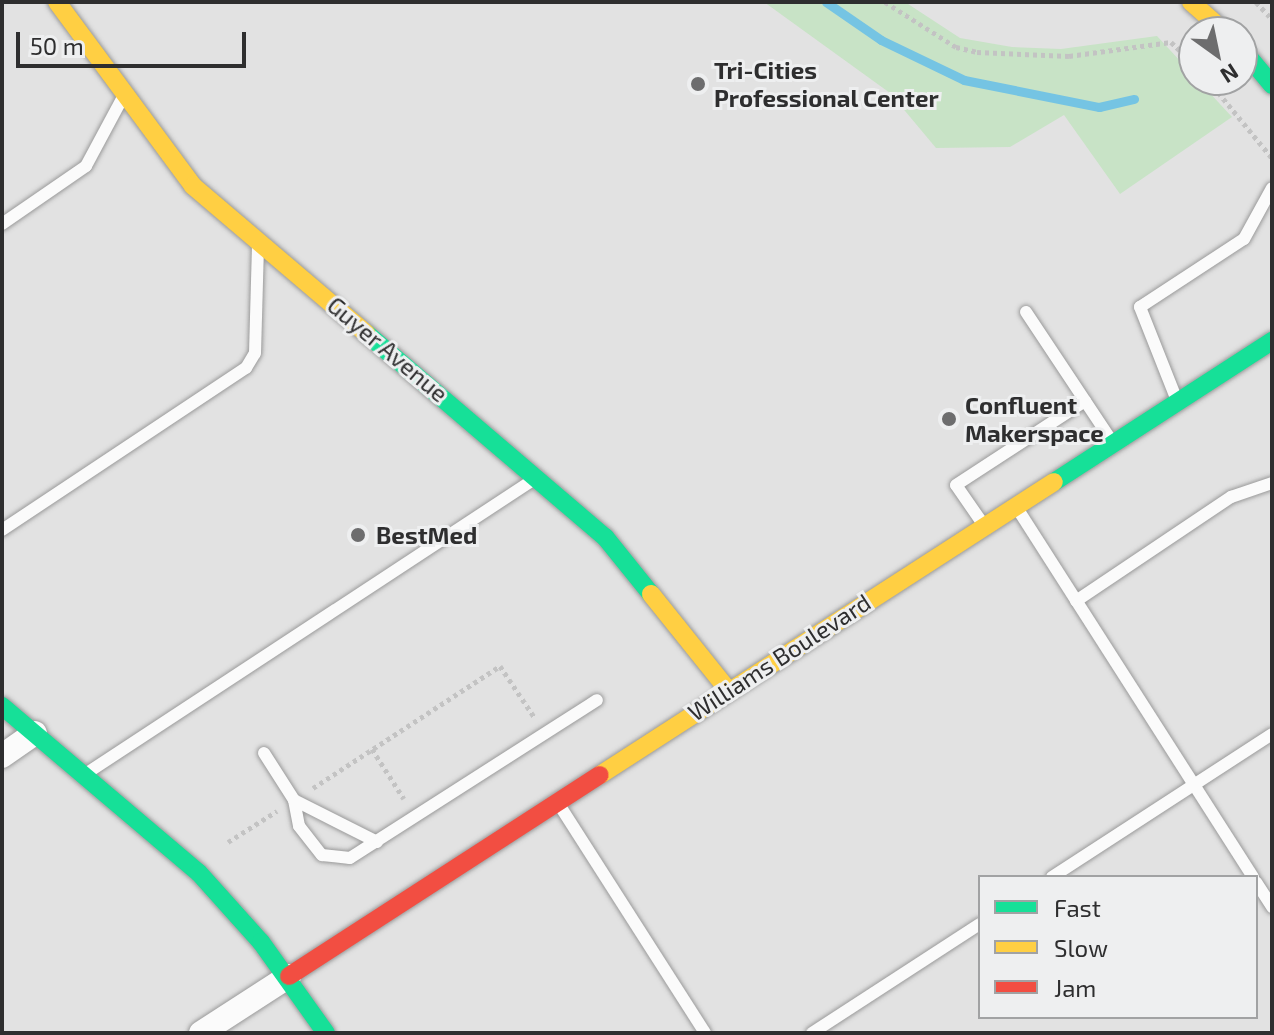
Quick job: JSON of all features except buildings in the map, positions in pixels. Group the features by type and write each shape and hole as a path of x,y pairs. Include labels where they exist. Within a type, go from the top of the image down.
{"street":[{"name":"Guyer Avenue","path":"57,2 123,96 193,186 538,477 648,585 728,690"},
{"path":"1191,2 1207,16"},
{"path":"1258,68 1272,85"},
{"name":"Williams Boulevard","path":"289,976 556,800 1272,341"},
{"path":"2,706 199,873 289,976 326,1033"},
{"path":"2,756 35,733"},
{"path":"201,1033 289,976"}],"lane":[{"path":"2,224 86,166 123,96"},
{"path":"1177,402 1140,307 1244,239 1272,188"},
{"path":"2,530 246,368 255,353 259,241"},
{"path":"1026,312 1113,443"},
{"path":"984,525 956,485 1085,401"},
{"path":"85,775 538,477"},
{"path":"1076,601 1231,497 1272,483"},
{"path":"1015,505 1251,875"},
{"path":"264,753 294,800 299,826 322,855 350,858 597,700"},
{"path":"1055,875 1272,734"},
{"path":"294,800 377,842"},
{"path":"556,800 705,1033"},
{"path":"1258,885 1272,907"},
{"path":"812,1033 978,925"}],"path":[{"path":"885,2 956,47 977,52 1069,56 1171,42 1178,49"},
{"path":"1256,2 1272,19"},
{"path":"1221,96 1272,158"},
{"path":"310,789 500,666 533,717 543,720"},
{"path":"372,749 408,804"},
{"path":"228,842 278,810"}],"green space":[{"path":"764,2 905,2 960,38 1012,47 1061,49 1157,36 1178,59 1178,96 1213,96 1232,117 1120,194 1064,115 1010,147 936,148 890,93"}],"waterway":[{"path":"826,2 881,40 964,80 1099,107 1134,99"}],"traffic: fast":[{"path":"1258,68 1272,85"},
{"path":"367,334 605,537 651,594"},
{"path":"1054,482 1272,341"},
{"path":"2,706 199,873 261,942 326,1033"}],"traffic: slow":[{"path":"57,2 193,186 367,334"},
{"path":"1191,2 1207,16"},
{"path":"600,775 1054,482"},
{"path":"651,594 728,690"}],"traffic: jam":[{"path":"289,976 600,775"}],"place":[{"name":"Tri-Cities Professional Center","path":"698,84"},
{"name":"Confluent Makerspace","path":"949,419"},
{"name":"BestMed","path":"358,535"}]}
